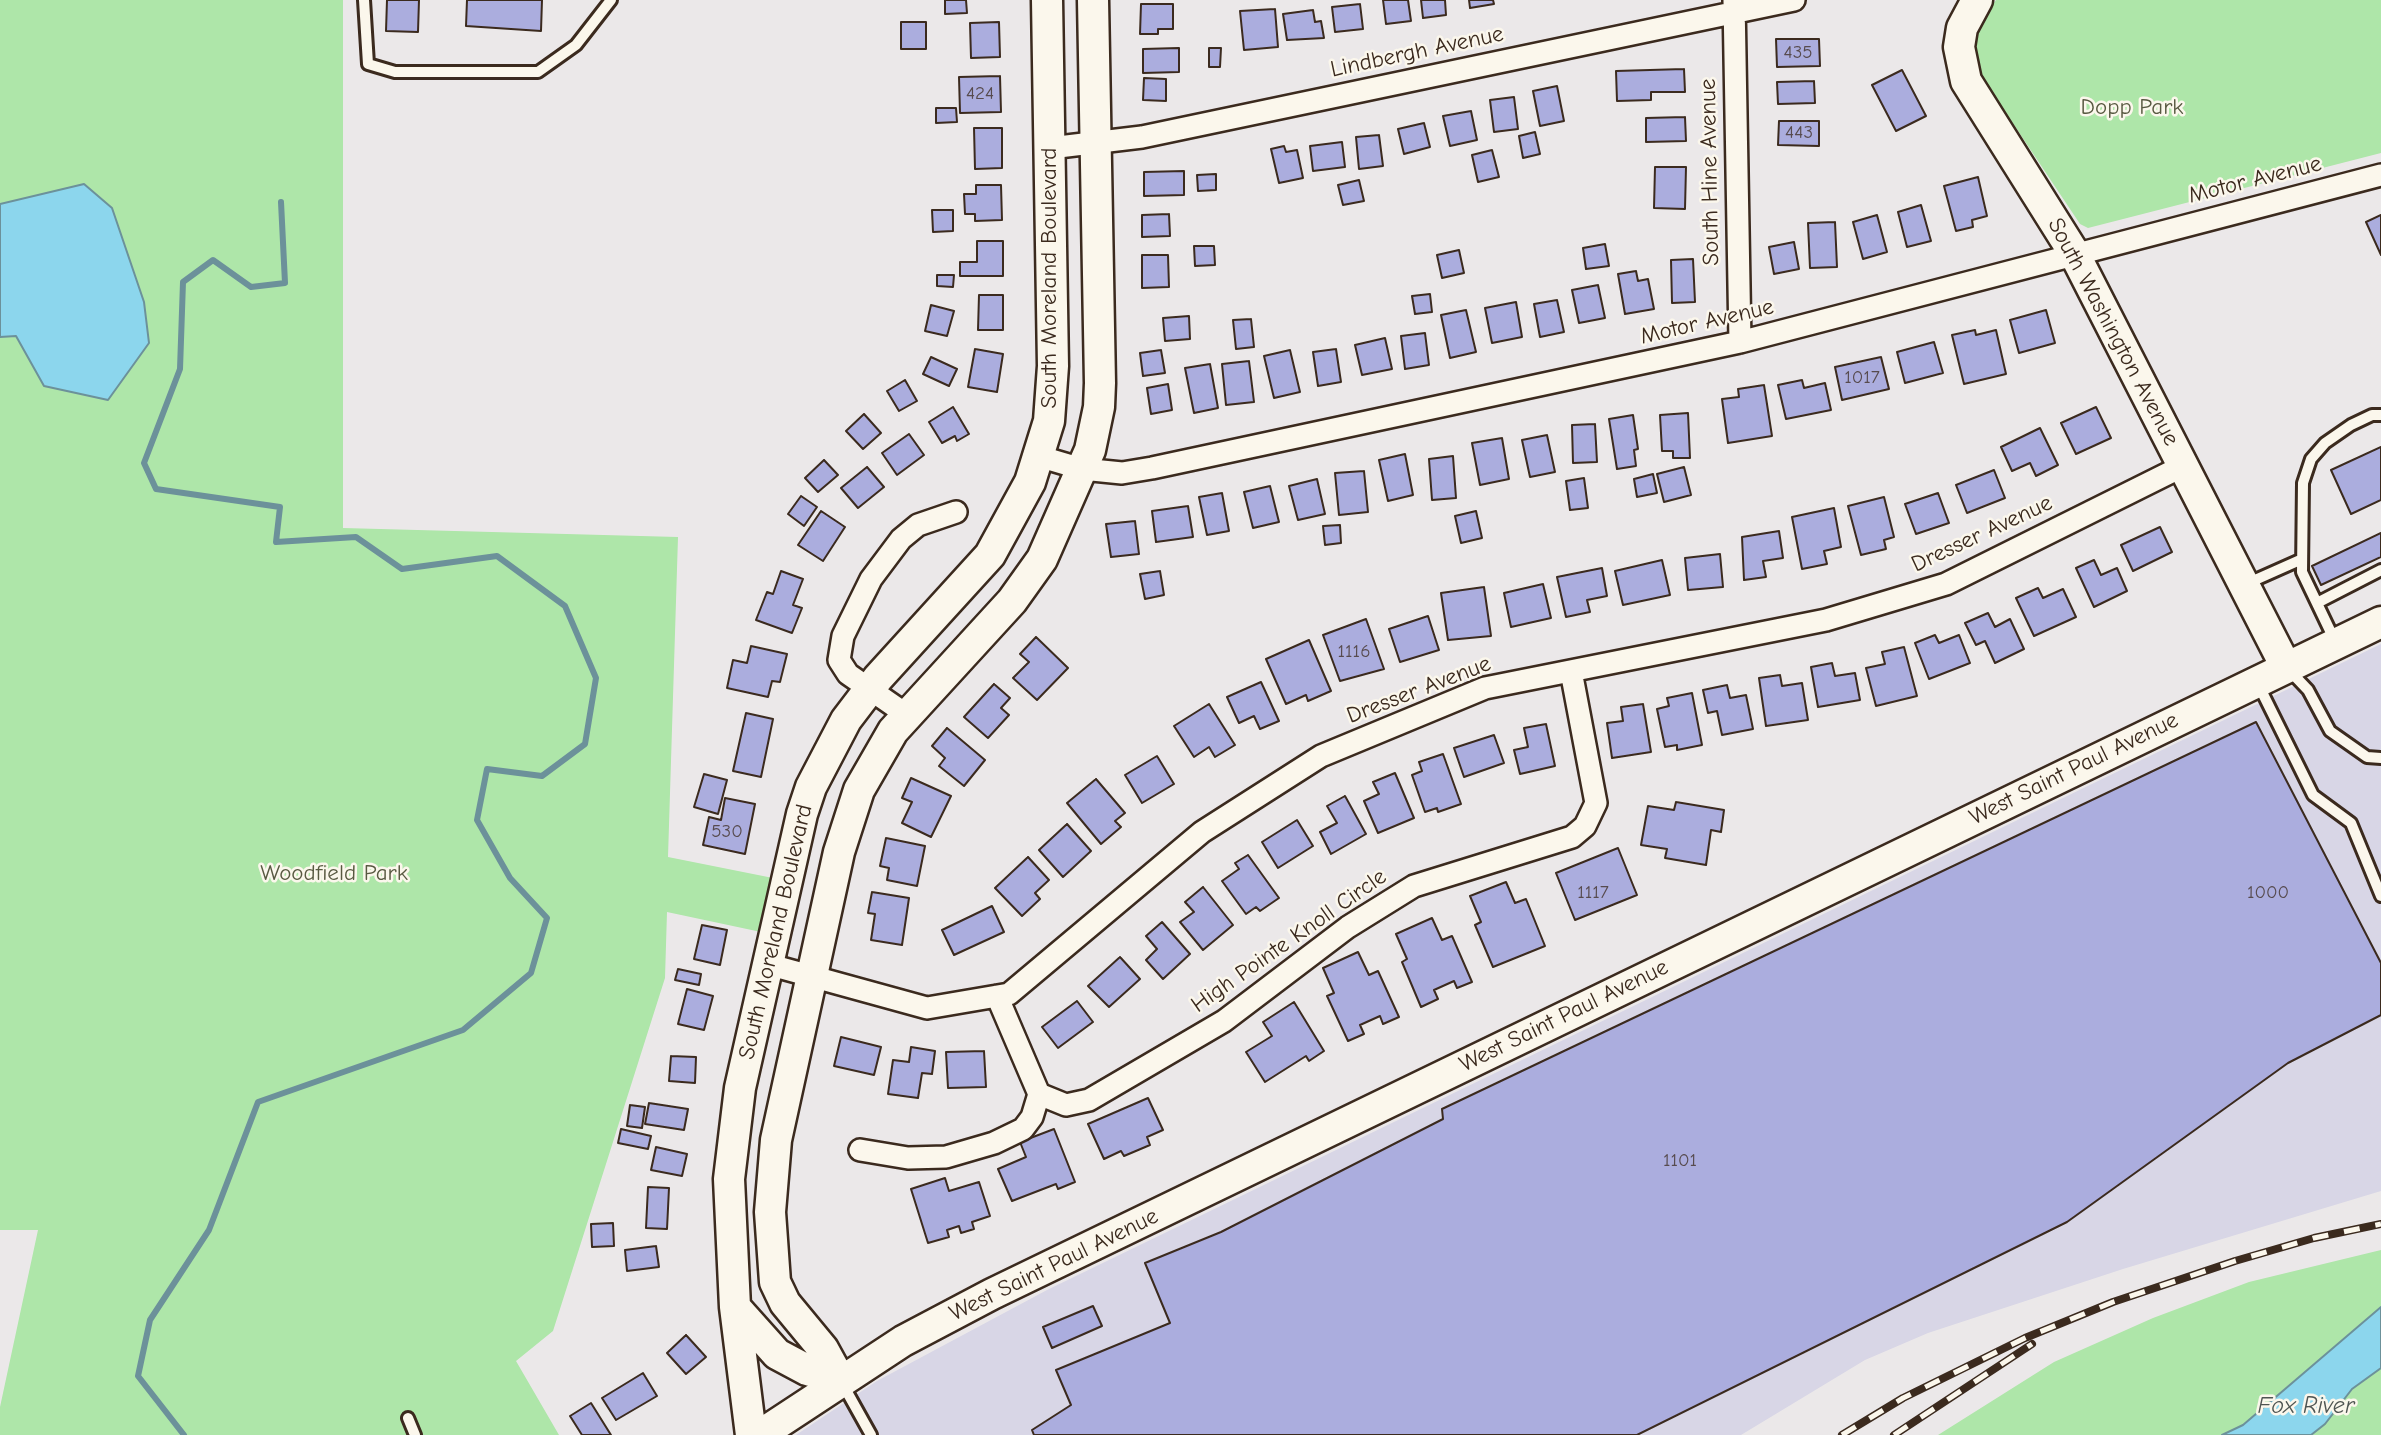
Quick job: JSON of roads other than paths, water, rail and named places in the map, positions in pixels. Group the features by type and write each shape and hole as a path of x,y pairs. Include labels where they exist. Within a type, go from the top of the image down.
{"street":[{"name":"South Moreland Boulevard","path":"751,1435 735,1307 729,1179 734,1124 793,845 811,787 833,741 869,690 990,555 1031,482 1051,407 1053,366 1047,0"},
{"name":"South Moreland Boulevard","path":"840,1380 823,1349 792,1314 779,1292 772,1260 771,1238 776,1140 850,814 880,750 907,715 1012,601 1042,559 1082,469 1099,408 1093,0"},
{"name":"Lindbergh Avenue","path":"1050,148 1095,145 1734,5 1794,0"},
{"name":"South Washington Avenue","path":"1970,2 1959,47 1966,81 2074,253 2286,667"},
{"name":"South Hine Avenue","path":"1734,5 1740,342"},
{"name":"Motor Avenue","path":"1038,456 1082,469 1122,473 1152,468 1740,342 2381,175"},
{"name":"Dresser Avenue","path":"767,964 927,1008 1009,994 1202,832 1321,756 1485,688 1826,620 1946,584 2183,466"},
{"path":"907,715 848,674 839,660 843,636 871,579 901,539 918,525 956,512"},
{"name":"West Saint Paul Avenue","path":"760,1435 903,1341 992,1294 2381,622"},
{"name":"High Pointe Knoll Circle","path":"1040,1094 1066,1105 1089,1100 1224,1021 1348,927 1414,886 1572,837 1585,827 1596,803 1572,671"},
{"path":"860,1150 908,1158 946,1157 994,1143 1023,1129 1032,1117 1040,1094 998,996"},
{"path":"730,1242 771,1238"},
{"path":"735,1307 777,1354 807,1370 840,1380"}],"lane":[{"path":"364,0 368,64 395,72 538,72 576,45 611,0"},
{"path":"2336,643 2302,572 2300,560 2303,482 2311,459 2325,443 2351,425 2372,415 2381,415"},
{"path":"2244,585 2300,560"},
{"path":"2317,603 2381,570"},
{"path":"2286,667 2308,690 2330,731 2367,757 2381,758"},
{"path":"2257,682 2313,795 2351,823 2381,897"},
{"path":"840,1380 871,1435"},
{"path":"408,1418 415,1435"}],"water":[{"path":"84,184 112,208 144,302 149,343 108,400 44,386 16,336 0,337 0,204"},
{"name":"Fox River","path":"2381,1307 2381,1368 2352,1389 2325,1424 2311,1435 2222,1435 2243,1425"}],"waterway":[{"path":"184,1435 138,1376 150,1320 209,1230 258,1102 463,1030 531,973 547,918 510,878 477,820 487,769 542,776 585,744 596,678 565,606 497,556 402,569 356,537 276,542 280,507 156,489 144,463 180,369 183,282 213,260 251,287 285,283 281,202"}],"railway":[{"path":"1842,1435 1903,1398 2025,1338 2113,1302 2314,1238 2381,1224"},
{"path":"1894,1435 2032,1344"}],"park label":[{"name":"Dopp Park","path":"2132,107"},
{"name":"Woodfield Park","path":"334,873"}]}
